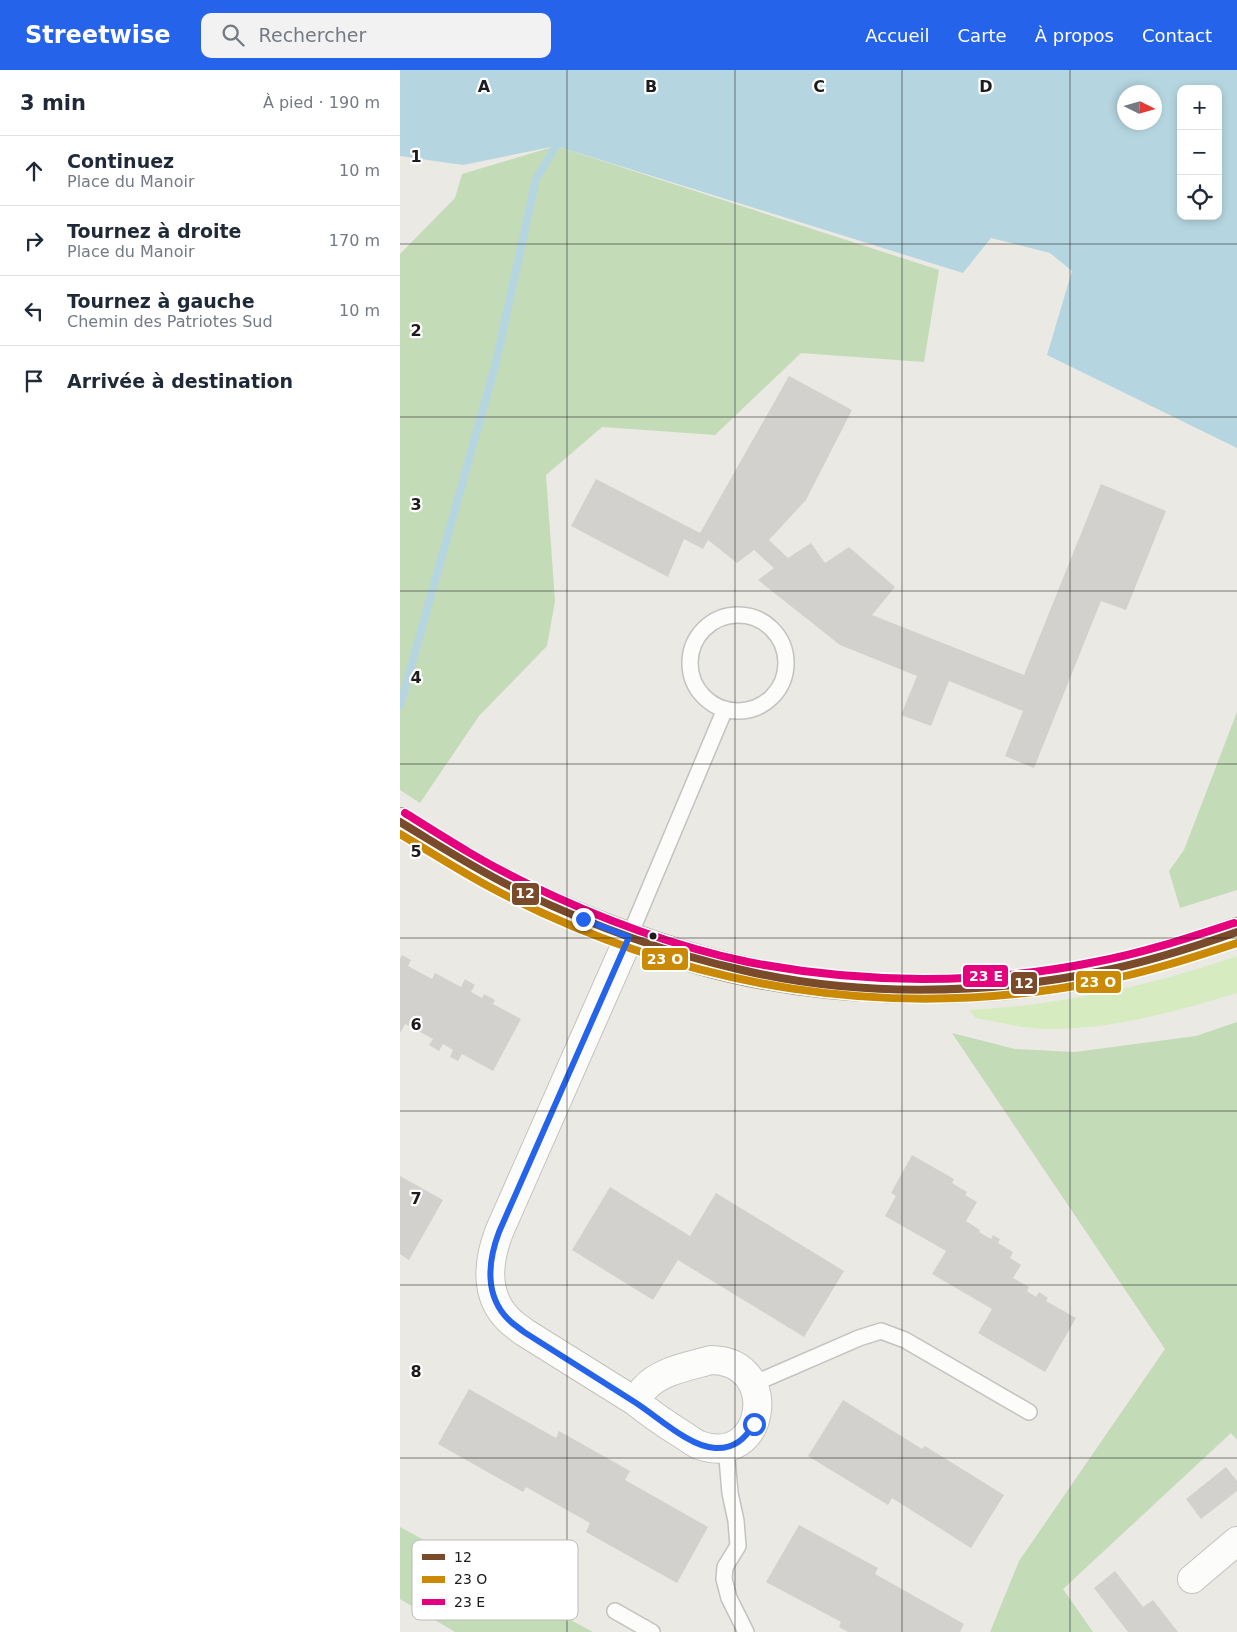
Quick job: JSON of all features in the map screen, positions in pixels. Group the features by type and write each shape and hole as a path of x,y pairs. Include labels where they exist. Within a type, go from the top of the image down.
{"main road":[{"path":"400,822 521,892 629,937 701,960 781,977 835,985 922,988 1018,984 1076,976 1159,957 1237,932"}],"street":[{"path":"629,937 499,1232 492,1251 490,1270 492,1288 499,1306 508,1319 524,1332 636,1402 668,1426 699,1445 714,1448 737,1444 746,1436 754,1424 758,1411 753,1384 746,1373 723,1360 711,1360 659,1378 644,1388 636,1402"},
{"path":"1192,1579 1237,1541"}],"lane":[{"path":"733,614 750,616 765,623 777,634 784,649 786,666 783,680 776,692 766,702 746,710 725,709 710,702 698,691 691,676 689,659 694,643 703,629 717,619 733,614"},
{"path":"629,937 725,709"},
{"path":"753,1384 859,1338 881,1331 905,1340 1029,1412"},
{"path":"726,1447 730,1493 736,1521 738,1546 725,1567 724,1579 729,1598 746,1632"},
{"path":"614,1611 652,1632"}],"green space":[{"path":"556,146 939,270 924,362 801,353 715,435 602,427 546,475 555,601 547,646 479,716 420,803 400,790 400,254 455,198 462,174"},
{"path":"1237,712 1237,890 1180,908 1169,871 1184,850"},
{"path":"1237,956 1237,993 1142,1019 1069,1029 1044,1029 976,1018 969,1010 1071,999 1138,985 1205,967"},
{"path":"1237,1022 1237,1440 1231,1433 1063,1589 1093,1632 990,1632 1019,1561 1165,1349 952,1033 1015,1049 1075,1052 1196,1036"},
{"path":"400,1527 424,1540 412,1540 412,1606 400,1599"},
{"path":"435,1620 571,1620 593,1632 455,1632"}],"water":[{"path":"400,70 1237,70 1237,448 1047,355 1072,271 1050,253 991,238 963,273 556,146 463,165 400,156"}],"building":[{"path":"789,376 852,410 806,500 769,540 788,558 811,543 825,563 849,547 895,587 872,615 1024,675 1101,484 1166,511 1126,610 1101,601 1034,768 1005,756 1023,711 949,681 931,726 901,715 917,676 840,645 758,580 774,568 754,550 737,563 708,540 703,549 684,539 668,577 571,526 596,479 700,533"},
{"path":"402,955 411,960 408,966 432,979 435,973 461,987 465,979 475,985 471,992 482,998 484,994 495,1000 493,1004 521,1019 493,1071 462,1054 458,1061 450,1057 453,1050 443,1044 439,1051 429,1045 433,1039 405,1024 400,1033 400,959"},
{"path":"912,1155 954,1179 952,1183 967,1192 965,1195 977,1202 966,1221 991,1239 993,1235 1000,1239 998,1243 1013,1252 1010,1258 1021,1265 1013,1278 1029,1287 1027,1291 1036,1297 1039,1292 1048,1298 1046,1301 1076,1318 1045,1372 978,1333 992,1309 932,1274 946,1251 885,1216 896,1196 891,1193"},
{"path":"400,1176 443,1200 409,1260 400,1254"},
{"path":"610,1187 690,1236 716,1193 844,1271 804,1337 678,1260 653,1300 572,1250"},
{"path":"469,1389 556,1438 559,1431 630,1471 625,1480 708,1527 677,1583 586,1532 590,1523 526,1487 523,1492 438,1444"},
{"path":"843,1400 922,1449 925,1446 1004,1495 971,1548 892,1498 888,1505 808,1456"},
{"path":"1226,1467 1237,1481 1237,1491 1201,1519 1186,1499"},
{"path":"799,1525 878,1568 875,1574 964,1624 960,1632 848,1632 839,1627 841,1622 766,1582"},
{"path":"1115,1571 1143,1607 1153,1600 1178,1632 1128,1632 1094,1588"}],"waterway":[{"path":"400,706 495,366 536,179 556,146 559,137"}],"transit line":[{"path":"405,813 510,875 607,919 691,948 748,962 834,975 878,978 966,978 1052,970 1165,945 1234,923"},
{"name":"12","path":"400,822 460,859 506,884 603,927 658,947 714,963 785,979 829,985 874,989 920,990 965,989 1054,980 1150,960 1237,932"},
{"path":"400,834 503,894 574,927 646,953 719,974 792,989 867,997 943,998 1020,994 1097,982 1133,974 1237,943"}],"route":[{"path":"583,919 629,937 499,1232 492,1251 490,1270 492,1288 499,1306 508,1319 524,1332 636,1402 668,1426 699,1445 714,1448 737,1444 746,1436 754,1424"}]}
